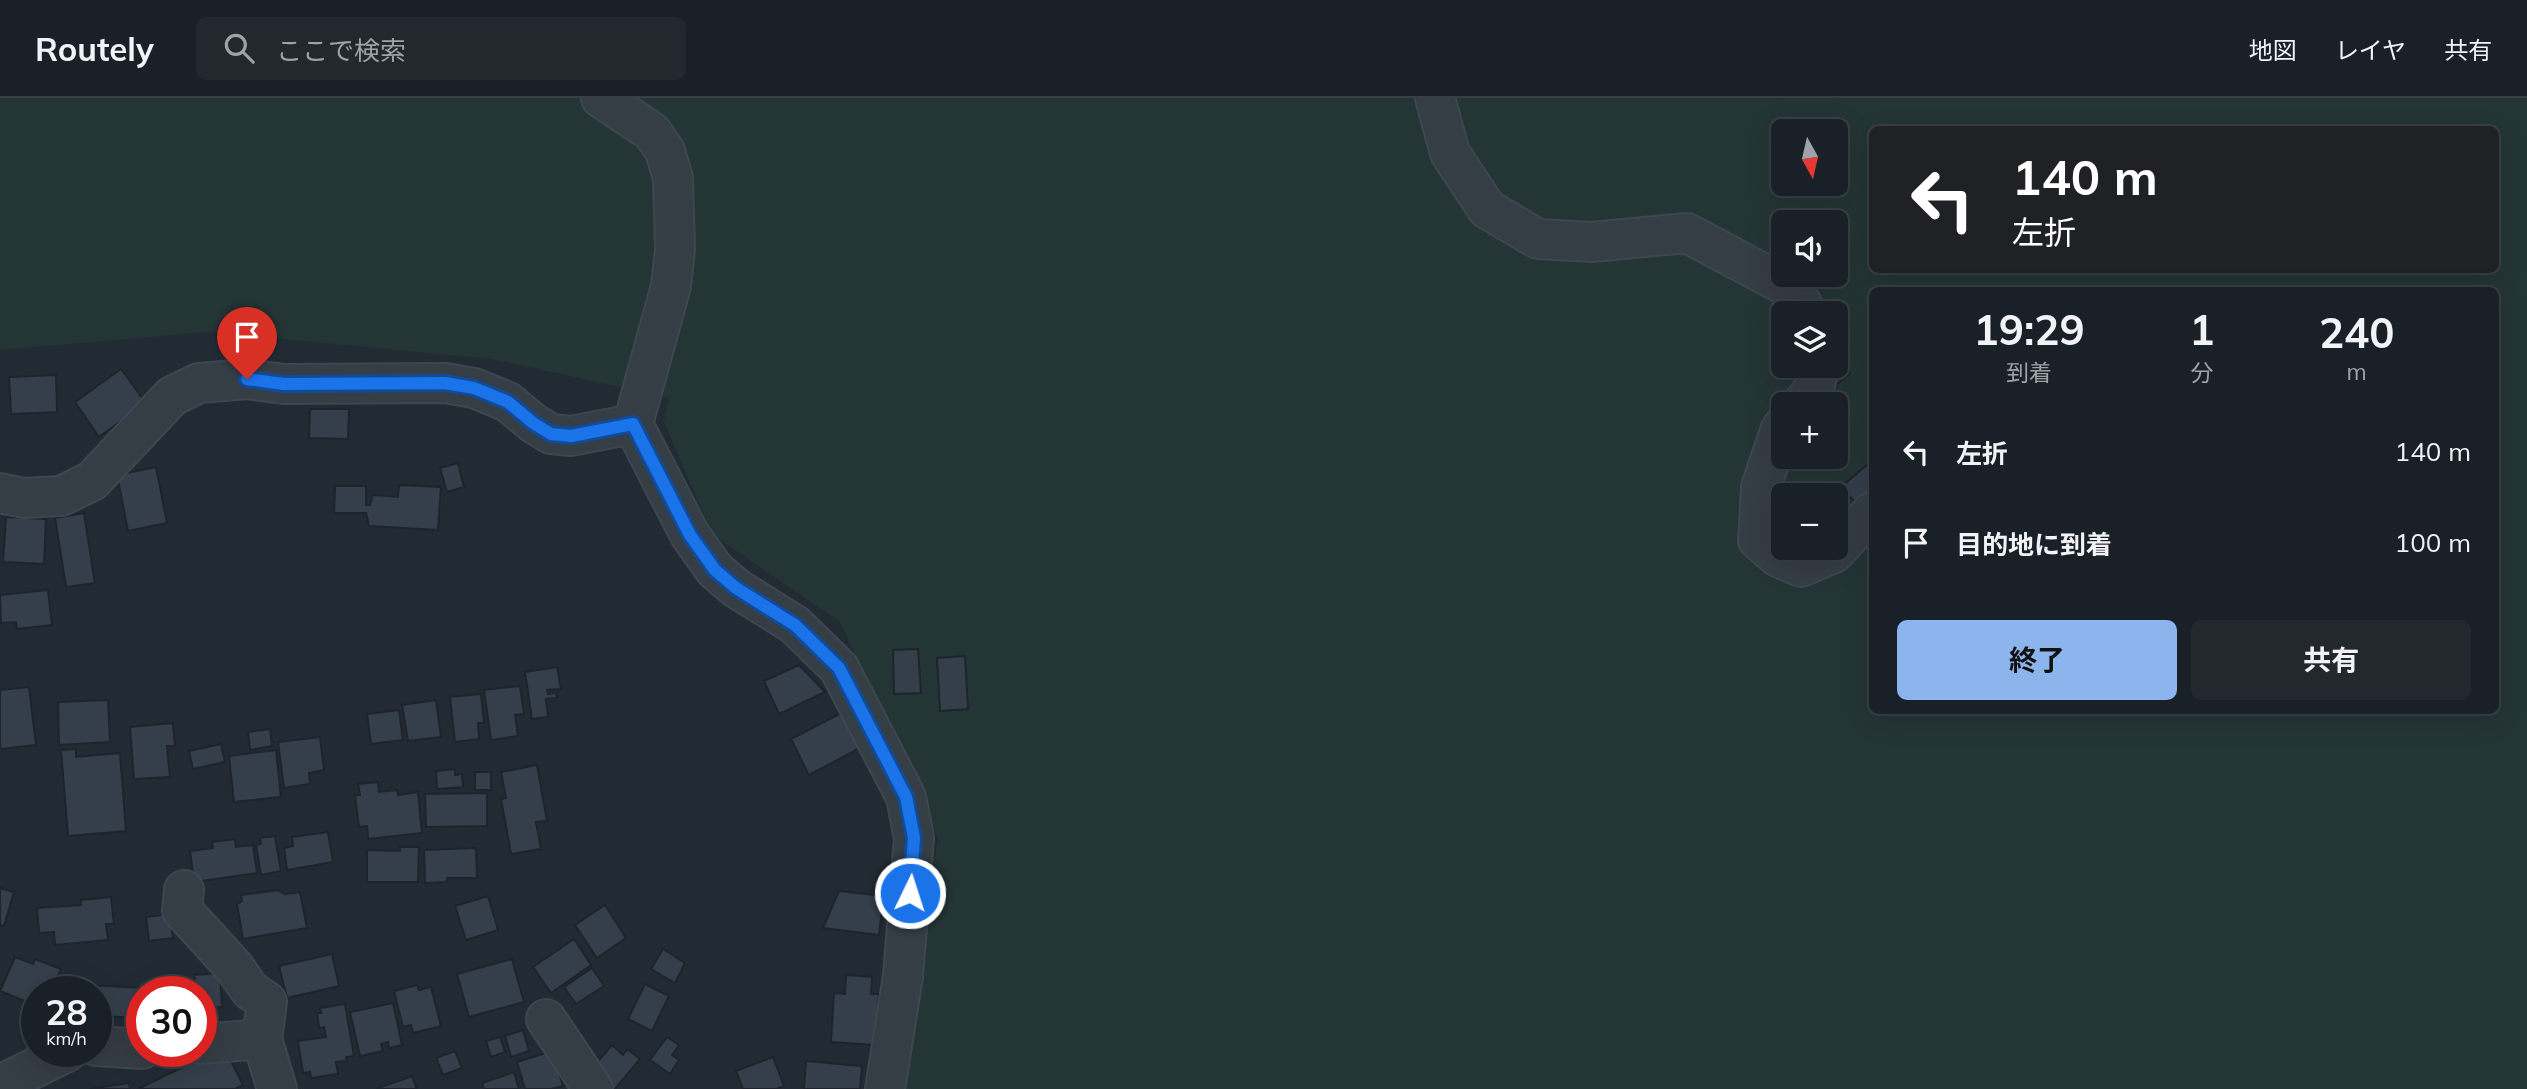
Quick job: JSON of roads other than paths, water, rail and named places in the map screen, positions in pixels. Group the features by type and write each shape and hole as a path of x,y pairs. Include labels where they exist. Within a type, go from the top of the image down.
{"street":[{"path":"601,98 652,132 665,151 673,178 675,250 671,286 633,424 690,535 715,570 736,588 795,625 839,668 906,797 914,838 903,976 885,1089"},
{"path":"1435,98 1450,153 1487,209 1538,239 1592,242 1687,233 1794,290 1800,301"},
{"path":"0,493 24,498 61,496 92,481 172,396 199,383 247,379 284,384 445,383 474,388 508,402 551,434 571,436 633,424"},
{"path":"1771,457 1761,487 1758,540 1778,557 1801,568 1834,553 1869,515"},
{"path":"184,890 182,911 234,967 250,989 267,1002 262,1039 278,1089"},
{"path":"546,1019 593,1089"},
{"path":"217,1043 262,1039"},
{"path":"12,1081 39,1067"}]}
